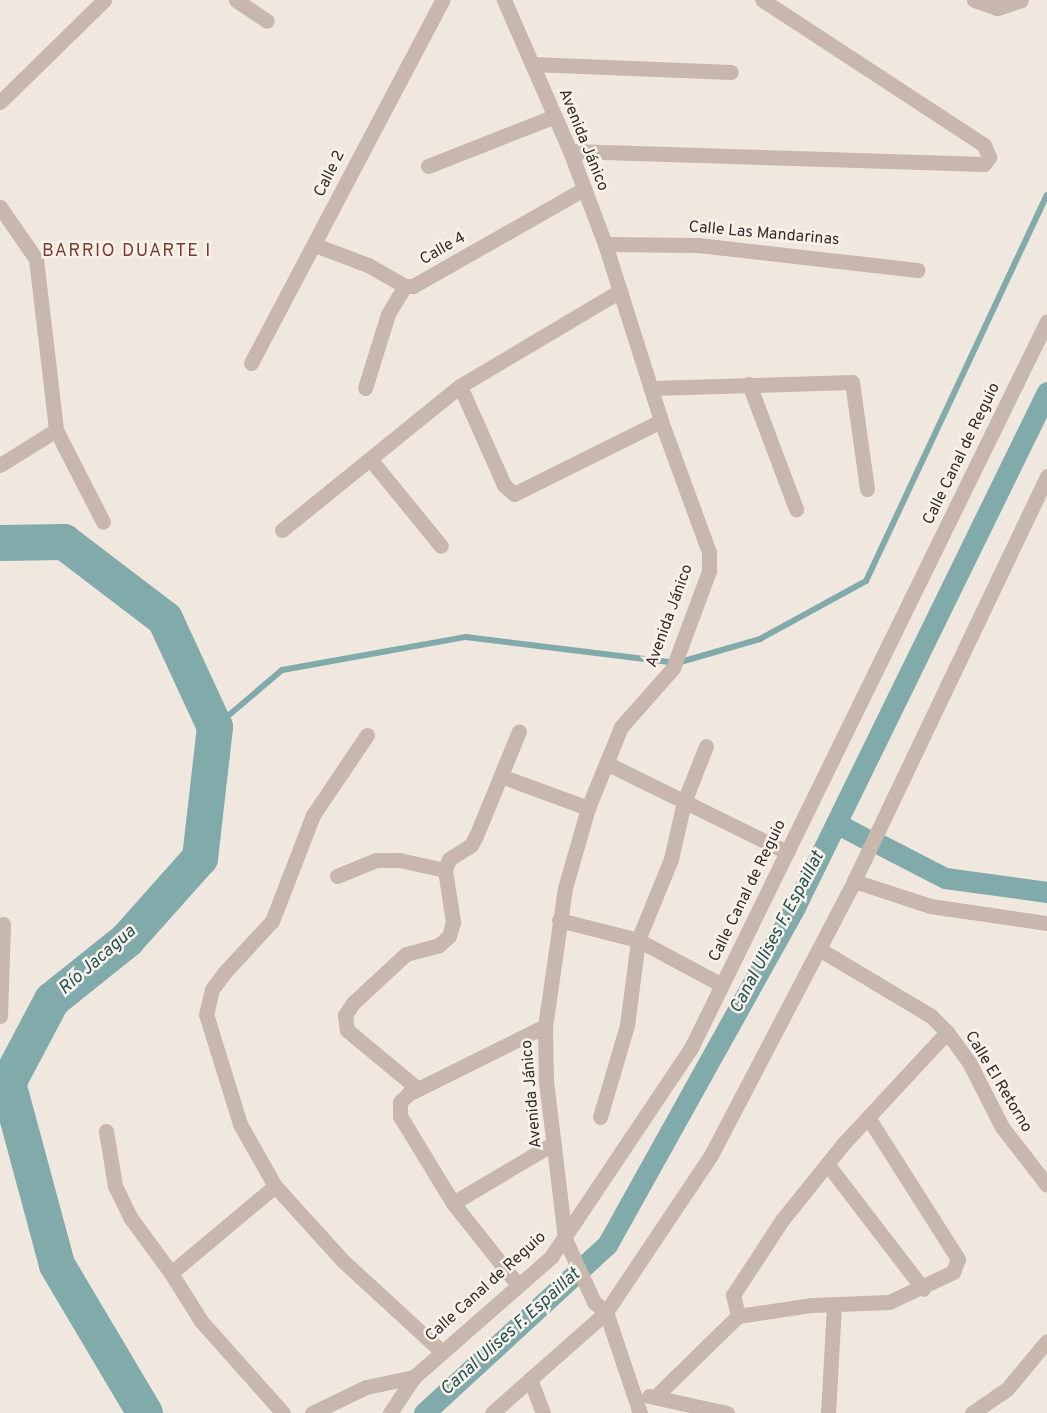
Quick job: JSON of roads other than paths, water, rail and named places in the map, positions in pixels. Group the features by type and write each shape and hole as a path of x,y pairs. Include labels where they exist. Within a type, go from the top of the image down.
{"street":[{"path":"0,102 104,0"},
{"path":"236,0 267,21"},
{"name":"Calle 2","path":"251,363 315,245 384,105 442,0"},
{"name":"Avenida Jánico","path":"504,0 570,152 605,244 661,421 709,552 709,570 673,668 621,727 588,808 559,920 545,1026 546,1082 567,1246 594,1302 606,1312 637,1396 640,1413"},
{"path":"570,152 770,155 977,166 988,158 984,145 924,103 762,0"},
{"path":"974,0 997,8 1021,0"},
{"path":"532,64 731,72"},
{"path":"428,166 555,116"},
{"name":"Calle 4","path":"405,286 421,283 584,189"},
{"path":"0,207 36,260 56,430 104,522"},
{"name":"Calle Las Mandarinas","path":"605,244 698,245 918,270"},
{"path":"315,245 368,265 405,286 388,314 365,387"},
{"path":"282,530 460,386 620,291"},
{"name":"Calle Canal de Reguio","path":"390,1413 414,1377 567,1246 691,1048 1047,321"},
{"path":"652,388 852,382 867,489"},
{"path":"749,384 796,509"},
{"path":"460,386 504,485 514,494 521,494 661,421"},
{"path":"0,465 56,430"},
{"path":"370,459 441,546"},
{"path":"492,1413 606,1312 711,1155 854,881 1047,476"},
{"path":"418,1089 346,1030 345,1015 353,1003 406,954 439,945 449,936 453,922 445,870 449,859 471,845 476,836 519,731"},
{"path":"367,735 313,815 272,921 212,989 206,1014 240,1124 275,1186 342,1260 442,1352"},
{"path":"600,1117 627,1025 638,940 671,859 684,802 706,746"},
{"path":"606,763 787,852"},
{"path":"501,776 588,808"},
{"path":"337,876 376,860 399,860 445,870"},
{"path":"854,881 930,906 1047,923"},
{"path":"559,920 638,940 722,985"},
{"path":"0,1016 3,924"},
{"name":"Calle El Retorno","path":"819,949 931,1016 969,1062 1002,1127 1047,1185"},
{"path":"518,1286 453,1203 400,1116 400,1102 418,1089 545,1026"},
{"path":"738,1316 733,1296 782,1220 868,1117 946,1032"},
{"path":"656,1396 738,1316 834,1304 889,1302 953,1272 958,1259 868,1117"},
{"path":"106,1131 115,1186 130,1217 171,1273 201,1321 283,1413"},
{"path":"453,1203 554,1143"},
{"path":"828,1165 923,1288"},
{"path":"171,1273 275,1186"},
{"path":"828,1413 834,1304"},
{"path":"972,1413 1007,1389 1047,1341"},
{"path":"312,1413 366,1387 414,1377"},
{"path":"530,1379 543,1413"},
{"path":"637,1396 656,1396 727,1413"}],"waterway":[{"path":"215,727 282,670 466,637 677,663 760,639 866,581 1047,195"},
{"name":"Canal Ulises F. Espaillat","path":"424,1413 607,1245 796,905 1047,392"},
{"name":"Río Jacagua","path":"0,543 64,542 165,619 215,727 200,858 127,940 52,1000 8,1083 57,1265 145,1413"},
{"path":"836,823 864,838"},
{"path":"881,845 945,878 1047,892"}],"district":[{"name":"BARRIO DUARTE I","path":"127,252"}]}
